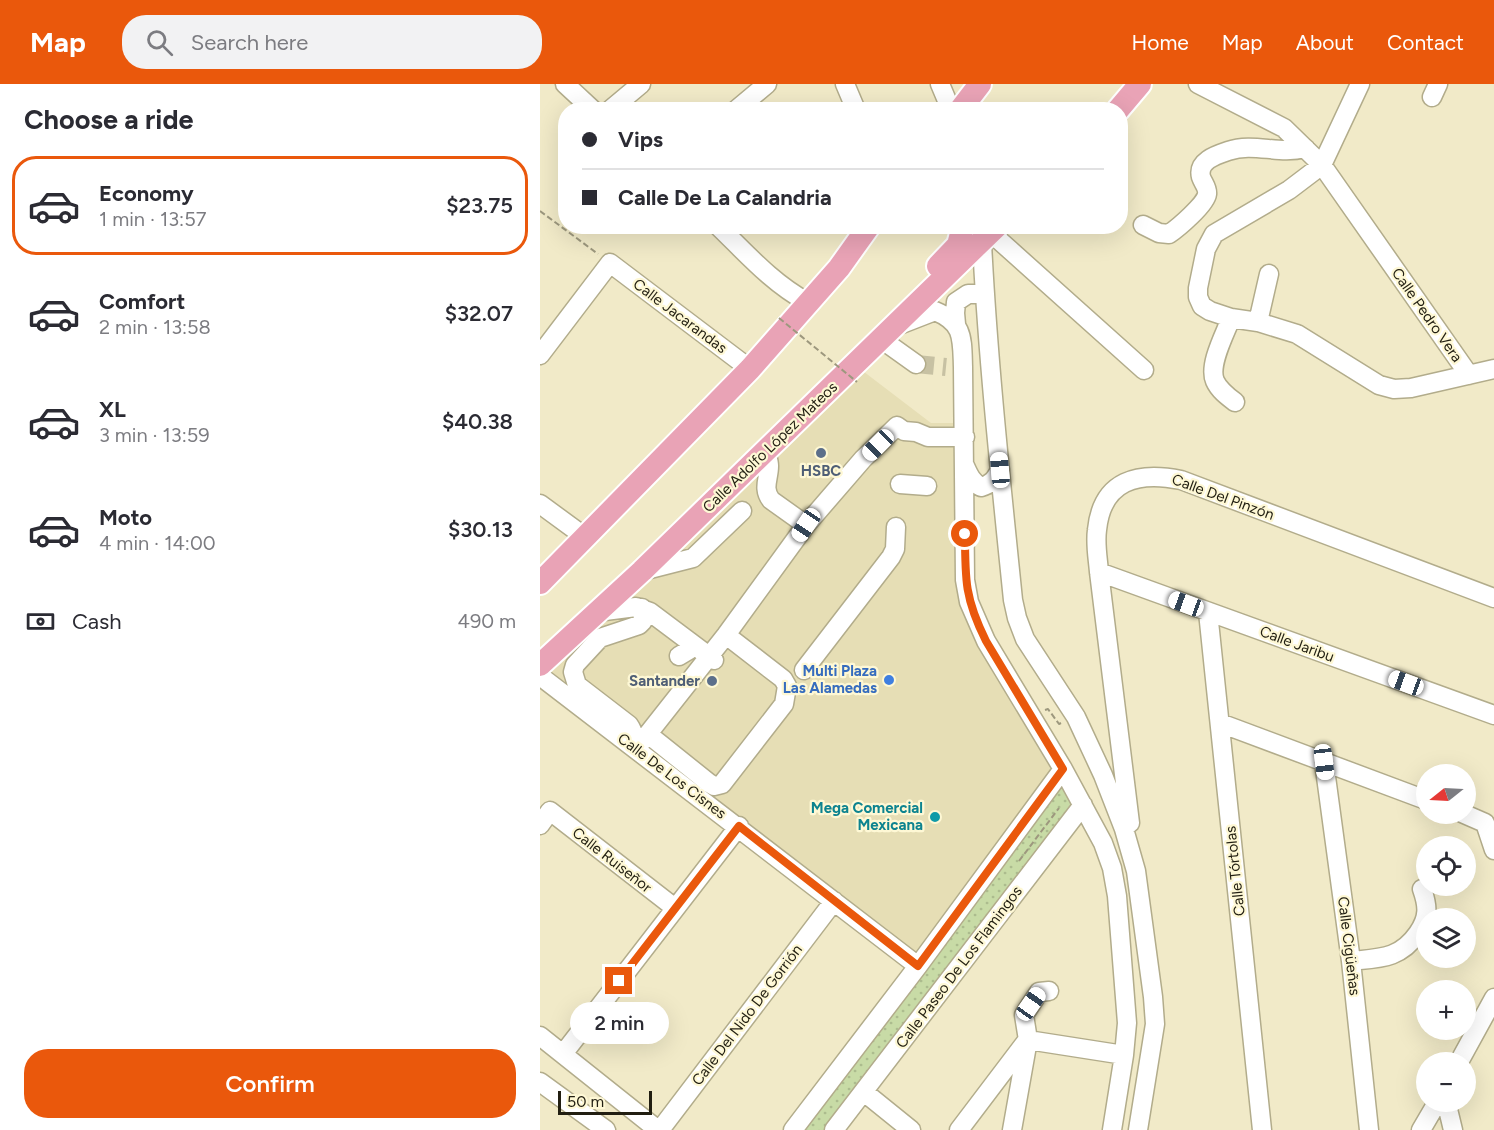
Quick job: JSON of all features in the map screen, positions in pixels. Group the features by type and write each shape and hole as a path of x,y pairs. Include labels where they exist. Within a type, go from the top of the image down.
{"main road":[{"path":"966,102 980,84"},
{"path":"1125,102 1140,84"},
{"path":"839,268 863,234"},
{"path":"540,583 750,369 807,302 875,234"},
{"path":"886,334 898,304 958,245 961,234"},
{"name":"Calle Adolfo López Mateos","path":"544,659 642,571 990,234"}],"street":[{"path":"566,84 585,102"},
{"path":"620,102 641,84"},
{"path":"746,102 767,84"},
{"path":"845,84 853,102"},
{"path":"940,84 948,102"},
{"name":"Calle Pedro Vera","path":"1198,84 1284,128 1322,165 1469,375 1411,388 1394,389 1379,385 1297,334 1258,322 1231,318 1202,306 1198,297 1198,288 1208,242 1214,234 1277,198 1322,165"},
{"path":"1322,165 1360,84"},
{"path":"1143,225 1159,233 1169,234 1203,203 1207,193 1201,170 1208,159 1243,147 1258,146 1281,151 1305,148"},
{"path":"727,234 772,279 791,294 807,302"},
{"path":"990,234 984,294 1013,600 1017,618 1035,656 1065,701 1089,745 1116,806 1136,871 1155,1024 1138,1130"},
{"path":"990,234 1144,370"},
{"path":"540,355 610,263"},
{"name":"Calle Jacarandas","path":"610,263 750,369"},
{"path":"1258,322 1269,274"},
{"path":"984,294 968,294 956,302 955,312 962,342 955,367 964,432 965,580 969,602 986,641 1083,805 1103,843 1112,868 1117,896 1127,1023 1112,1130"},
{"path":"916,364 886,334 935,310 946,315 956,324"},
{"path":"1231,318 1214,362 1213,372 1215,381 1221,390 1234,402"},
{"path":"1469,375 1494,369"},
{"path":"635,748 654,739 806,525 863,459 897,426 904,431 916,432 927,428 964,432"},
{"path":"766,451 769,466 765,487 767,494 771,500 806,525"},
{"path":"965,466 975,483 981,487 990,484 1000,470"},
{"name":"Calle Del Pinzón","path":"1136,871 1096,532 1100,512 1106,498 1121,484 1139,477 1161,476 1181,480 1494,598"},
{"path":"900,484 927,486"},
{"path":"540,504 585,537"},
{"path":"642,571 693,558 742,511"},
{"path":"804,670 891,557 895,549 896,526"},
{"name":"Calle Jaribu","path":"1099,572 1494,715"},
{"path":"597,612 642,608 690,641 752,653 783,679 787,686 787,695 780,710 726,780 718,786 709,783 654,739"},
{"path":"635,748 633,731 629,725 578,685 573,672 575,665 600,638 639,625 643,621 642,608"},
{"name":"Calle Tórtolas","path":"1208,612 1262,1130"},
{"path":"679,656 689,650 690,641"},
{"path":"635,748 718,648"},
{"name":"Calle De Los Cisnes","path":"540,676 739,826 918,966"},
{"path":"1089,745 1110,736 1116,715"},
{"path":"1220,723 1416,796"},
{"name":"Calle Cigüeñas","path":"1324,762 1351,961 1369,1130"},
{"path":"793,1130 918,966 1063,769"},
{"name":"Calle Paseo De Los Flamingos","path":"834,1130 1083,805"},
{"name":"Calle Ruiseñor","path":"545,818 675,908"},
{"path":"1476,819 1485,823 1494,850"},
{"path":"563,1054 739,826"},
{"path":"1351,961 1392,955 1410,945 1421,929 1428,911 1424,896"},
{"name":"Calle Del Nido De Gorrión","path":"659,1130 834,901"},
{"path":"1012,1130 1028,1040 1024,1015 1039,992 1049,991"},
{"path":"1464,1052 1494,998"},
{"path":"540,1036 659,1130"},
{"path":"1028,1040 1124,1055"},
{"path":"959,1130 1028,1040"},
{"path":"540,1082 606,1130"},
{"path":"864,1092 911,1130"},
{"path":"1421,1130 1432,1112"},
{"path":"1449,1112 1453,1130"}],"path":[{"path":"540,211 558,224"},
{"path":"571,234 610,263"},
{"path":"779,318 857,382"}],"shaded area":[{"path":"855,365 931,423 957,423 969,602 1063,769 918,966 540,676"}],"green space":[{"path":"1063,769 1083,805 834,1130 793,1130"}],"tunnel":[{"path":"916,364 946,367"}],"place":[{"name":"HSBC","path":"821,453"},
{"name":"Multi Plaza Las Alamedas","path":"889,680"},
{"name":"Santander","path":"712,681"},
{"name":"Mega Comercial Mexicana","path":"935,817"}],"route":[{"path":"619,981 739,826 918,966 1063,769 986,641 976,620 969,602 965,580 965,534"}]}
